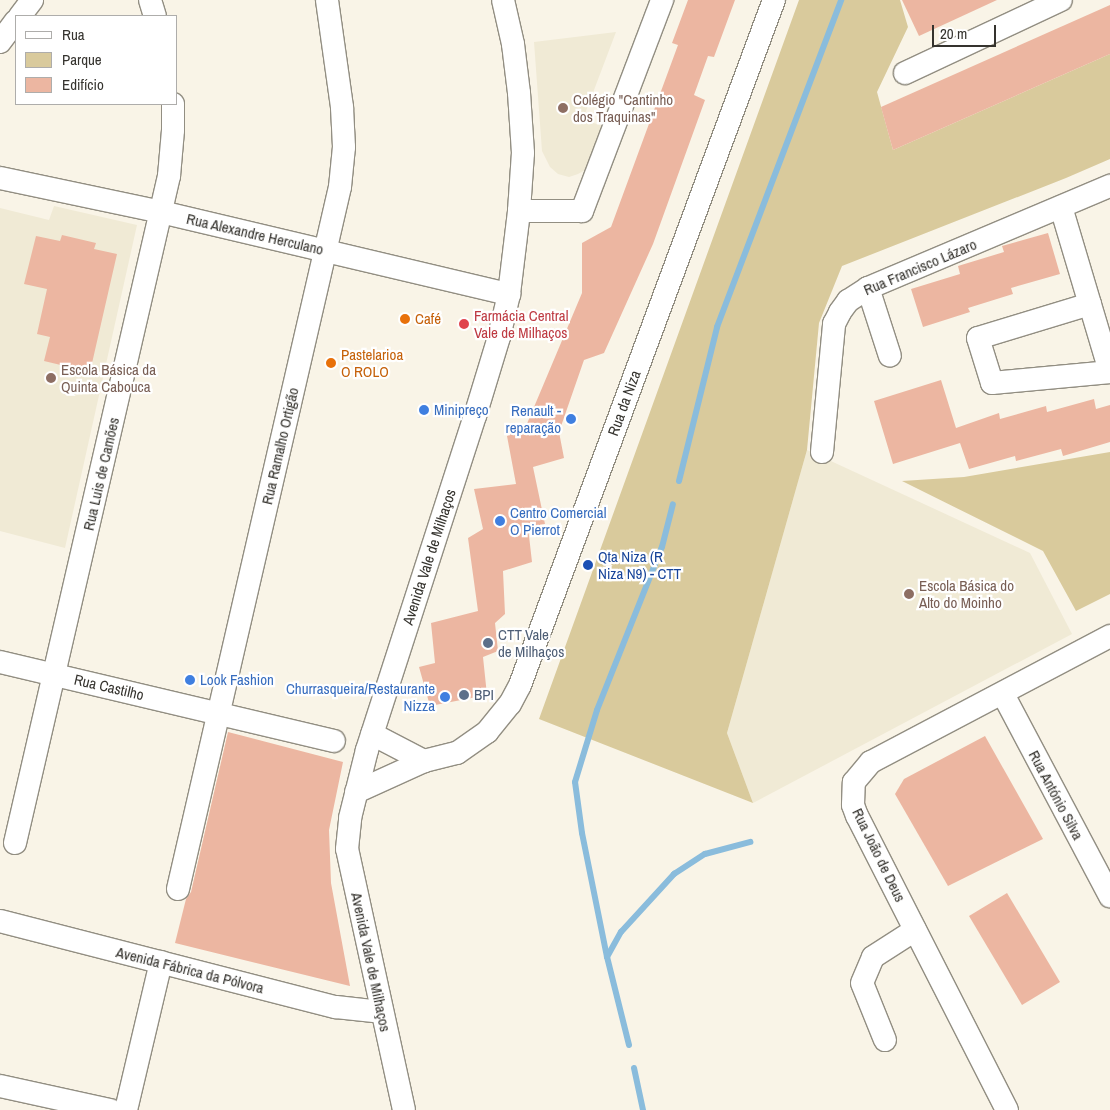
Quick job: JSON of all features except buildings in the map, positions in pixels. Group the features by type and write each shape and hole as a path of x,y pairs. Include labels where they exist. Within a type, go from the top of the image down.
{"street":[{"path":"21,15 32,0"},
{"path":"150,0 155,15"},
{"name":"Rua Ramalho Ortigão","path":"178,889 340,187 344,147 339,72 327,0"},
{"name":"Avenida Vale de Milhaços","path":"404,1110 381,1012 347,849 350,818 372,734 475,416 499,337 509,294 519,211 523,153 520,93 513,44 503,0"},
{"path":"519,211 582,211 662,0"},
{"name":"Rua da Niza","path":"356,792 424,761 457,752 487,732 510,704 520,685 774,0"},
{"path":"905,73 1060,0"},
{"path":"0,42 15,22"},
{"name":"Rua Luis de Camões","path":"15,843 169,176 174,130 173,105"},
{"name":"Rua Alexandre Herculano","path":"0,178 161,212 509,294"},
{"name":"Rua Francisco Lázaro","path":"822,452 834,324 848,301 868,288 1110,186"},
{"path":"1061,207 1090,304 1110,372 992,383 978,338 1090,304"},
{"path":"868,288 890,356"},
{"name":"Rua João de Deus","path":"1007,1110 857,816 853,805 854,782 871,762 1110,636"},
{"name":"Rua Castilho","path":"0,662 334,741"},
{"name":"Rua António Silva","path":"1003,694 1110,896"},
{"path":"372,734 424,761"},
{"name":"Avenida Fábrica da Pólvora","path":"0,921 336,1007 381,1012"},
{"path":"885,1040 862,982 873,957 915,930"},
{"path":"126,1110 162,962"},
{"path":"0,1086 31,1101 110,1110"}],"shaded area":[{"name":"Colégio \"Cantinho dos Traquinas\"","path":"616,32 583,119 602,126 590,162 585,170 578,174 569,177 558,174 550,167 542,151 534,42"},
{"name":"Escola Básica da Quinta Cabouca","path":"54,206 137,225 65,548 0,531 0,208 49,220"},
{"name":"Escola Básica do Alto do Moinho","path":"807,450 1030,553 1072,634 753,803 727,733"}],"green space":[{"path":"799,0 900,0 908,27 877,92 893,150 1110,54 1110,159 842,266 819,323 807,450 727,733 753,803 539,719"},
{"path":"1110,452 1110,594 1076,611 1043,551 902,481 964,477"}],"waterway":[{"path":"679,481 717,327 841,0"},
{"path":"629,1045 607,957 582,833 575,782 597,710 662,547 673,504"},
{"path":"607,957 621,932 674,874 705,854 750,842"},
{"path":"634,1068 643,1110"}],"place":[{"name":"Colégio \"Cantinho dos Traquinas\"","path":"563,108"},
{"name":"Café","path":"405,319"},
{"name":"Farmácia Central Vale de Milhaços","path":"464,324"},
{"name":"Pastelarioa O ROLO","path":"331,363"},
{"name":"Escola Básica da Quinta Cabouca","path":"51,378"},
{"name":"Minipreço","path":"424,410"},
{"name":"Renault - reparação","path":"571,419"},
{"name":"Centro Comercial O Pierrot","path":"500,521"},
{"name":"Qta Niza (R Niza N9) - CTT","path":"588,565"},
{"name":"Escola Básica do Alto do Moinho","path":"909,594"},
{"name":"CTT Vale de Milhaços","path":"488,643"},
{"name":"Look Fashion","path":"190,680"},
{"name":"BPI","path":"464,695"},
{"name":"Churrasqueira/Restaurante Nizza","path":"445,697"}]}
